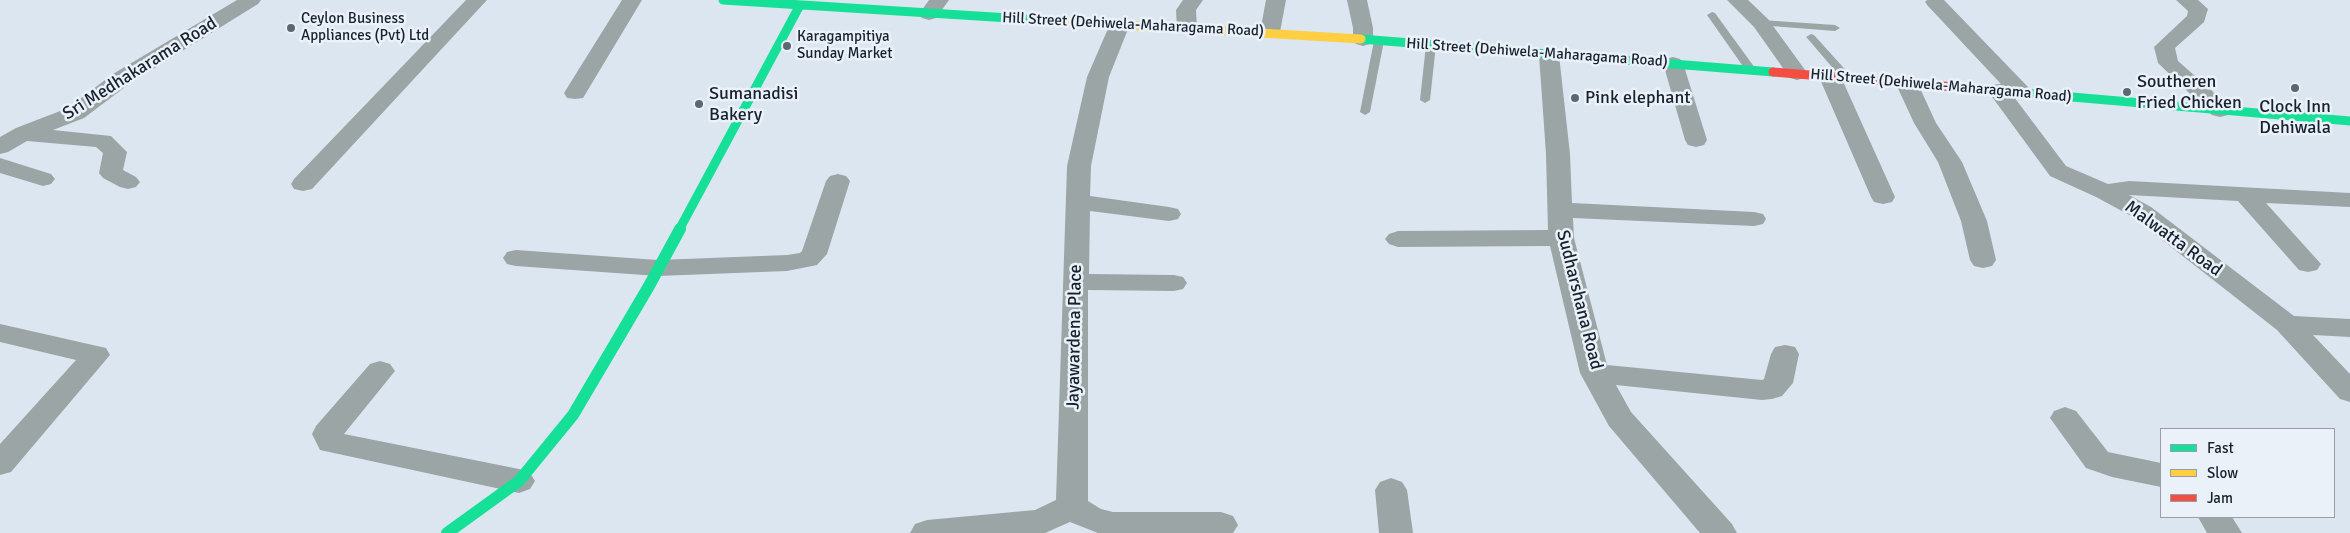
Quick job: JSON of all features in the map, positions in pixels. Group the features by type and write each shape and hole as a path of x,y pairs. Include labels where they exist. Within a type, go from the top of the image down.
{"main road":[{"name":"Hill Street (Dehiwela-Maharagama Road)","path":"723,0 934,7 1120,24 1270,32 1673,63 2350,121"},
{"path":"447,533 519,481 573,415 658,268 802,3"}],"street":[{"name":"Sri Medhakarama Road","path":"0,147 24,133 76,113 121,79 250,0"},
{"path":"303,184 477,0"},
{"path":"575,93 632,0"},
{"path":"1186,28 1186,10 1192,0"},
{"path":"1270,32 1276,0"},
{"path":"1357,0 1363,28 1371,40"},
{"path":"1737,0 1761,23 1797,74"},
{"path":"2186,0 2198,9 2197,18 2164,47 2168,63 2220,110"},
{"name":"Malwatta Road","path":"1935,2 2009,91 2058,170 2142,212 2287,324 2350,392"},
{"name":"Jayawardena Place","path":"1072,507 1075,282 1079,166 1098,77 1120,24"},
{"name":"Sudharshana Road","path":"1549,54 1558,154 1561,238 1595,373 1620,419 1720,533"},
{"path":"1673,63 1696,140"},
{"path":"1838,78 1883,197"},
{"path":"1907,84 1925,123 1950,162 1974,221 1982,260"},
{"path":"24,133 103,141 115,152 111,172 128,182"},
{"path":"0,165 43,179"},
{"path":"516,258 658,268 787,263 808,259 814,254 838,181"},
{"path":"2105,192 2129,188 2350,200"},
{"path":"2245,194 2308,264"},
{"path":"1078,202 1169,214"},
{"path":"1560,210 1754,219"},
{"path":"1398,239 1561,238"},
{"path":"1075,282 1174,282"},
{"path":"2287,324 2350,328"},
{"path":"0,333 96,355 0,464"},
{"path":"1595,373 1762,390 1772,389 1778,383 1785,354"},
{"path":"380,370 327,434 331,442 519,481"},
{"path":"2065,418 2097,460 2112,466 2160,475"},
{"path":"1392,490 1396,533"},
{"path":"928,533 1040,522 1072,507 1090,518 1113,525 1221,525"},
{"path":"2215,518 2225,533"}],"lane":[{"path":"1712,15 1751,70"},
{"path":"1761,23 1834,28"},
{"path":"1811,36 1838,78"},
{"path":"1366,112 1371,40"},
{"path":"1425,100 1431,45"}],"traffic: fast":[{"path":"723,0 1057,21"},
{"path":"447,533 519,481 573,415 649,286 800,5"},
{"path":"1361,39 1773,72"},
{"path":"1991,90 2350,121"}],"traffic: slow":[{"path":"1057,21 1361,39"}],"traffic: jam":[{"path":"1773,72 1991,90"}],"place":[{"name":"Ceylon Business Appliances (Pvt) Ltd","path":"291,28"},
{"name":"Karagampitiya Sunday Market","path":"787,46"},
{"name":"Clock Inn Dehiwala","path":"2295,88"},
{"name":"Southeren Fried Chicken","path":"2127,92"},
{"name":"Pink elephant","path":"1575,98"},
{"name":"Sumanadisi Bakery","path":"699,104"}]}
